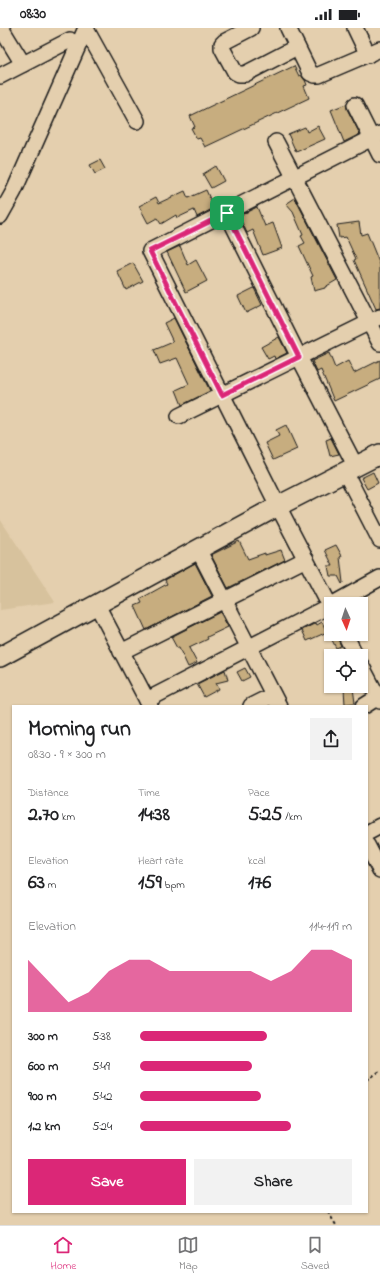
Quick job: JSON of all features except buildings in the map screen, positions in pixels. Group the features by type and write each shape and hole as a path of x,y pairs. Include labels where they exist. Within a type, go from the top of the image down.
{"main road":[{"path":"0,657 278,506 380,454"}],"street":[{"path":"1,28 23,64"},
{"path":"0,76 70,39 86,28 137,121"},
{"path":"251,28 222,44 222,48 235,72 239,74 245,74 297,47"},
{"path":"288,28 310,73 315,75 319,75 374,52 355,28"},
{"path":"0,216 14,191 70,39"},
{"path":"355,104 376,136 380,155"},
{"path":"326,597 278,506 150,251 376,136"},
{"path":"276,142 375,320 380,342"},
{"path":"227,213 299,357 351,469 380,540"},
{"path":"178,416 375,320"},
{"path":"198,550 276,700 255,705"},
{"path":"121,652 306,560"},
{"path":"347,597 380,578"},
{"path":"97,605 148,703 248,648 324,610"},
{"path":"366,705 379,698 368,678"},
{"path":"368,832 380,826"},
{"path":"368,846 380,870"}],"path":[{"path":"368,1079 380,1071"},
{"path":"329,1213 336,1225"}],"shaded area":[{"path":"0,519 55,602 0,610"}],"route":[{"path":"227,213 299,357 222,395 150,251 227,213"}]}
